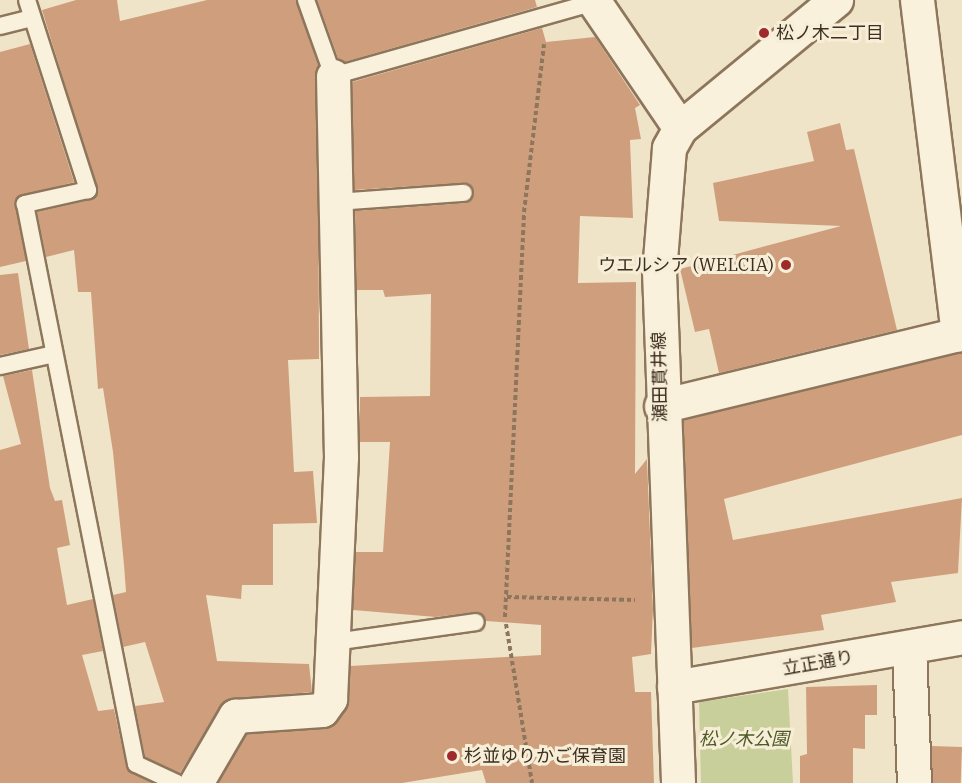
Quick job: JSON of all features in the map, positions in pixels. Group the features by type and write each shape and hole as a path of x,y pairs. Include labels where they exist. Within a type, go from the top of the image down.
{"street":[{"path":"594,1 680,128 836,0"},
{"path":"661,406 960,334 917,0"},
{"path":"196,783 235,716 322,710 330,699 341,457 333,76"},
{"name":"瀬田貫井線","path":"678,783 661,406 659,271 669,148 680,128"},
{"name":"立正通り","path":"674,687 962,637"},
{"path":"909,647 914,783"}],"lane":[{"path":"27,0 88,190 25,204 136,764 177,783"},
{"path":"306,0 333,76 594,1"},
{"path":"0,26 32,18"},
{"path":"337,202 464,194"},
{"path":"0,366 54,354"},
{"path":"334,642 476,622"}],"path":[{"path":"532,783 511,680 507,597 524,212 544,41"},
{"path":"507,597 669,601"}],"green space":[{"name":"松ノ木公園","path":"788,689 793,783 701,783 699,702"}],"building":[{"path":"76,0 117,0 120,21 207,0 296,0 318,65 319,359 288,360 294,472 313,471 317,523 273,524 273,585 242,585 241,599 206,595 217,661 309,664 312,692 226,700 180,773 145,757 135,706 164,702 145,642 123,647 113,595 126,592 113,452 103,388 98,389 91,292 78,292 74,250 46,257 37,212 90,200 98,192 42,10"},
{"path":"317,0 535,0 537,7 344,62 338,58"},
{"path":"542,28 546,42 595,37 640,105 635,108 641,139 630,140 633,218 580,216 578,283 636,282 635,474 647,459 653,609 651,654 632,657 635,692 651,692 654,783 486,783 482,770 402,783 218,783 246,734 331,726 349,700 350,666 541,655 541,625 486,621 475,612 436,617 353,610 355,552 383,552 390,442 359,442 360,397 430,396 431,294 385,297 383,290 356,290 355,211 465,203 474,193 463,183 354,190 352,82"},
{"path":"30,44 74,182 18,197 26,261 0,267 0,52"},
{"path":"840,123 846,150 854,149 897,330 719,373 709,329 695,332 680,269 841,226 719,221 713,183 814,161 807,132"},
{"path":"18,273 29,349 0,355 0,275"},
{"path":"962,352 962,435 724,499 733,540 962,498 958,573 891,582 896,602 821,615 824,630 692,648 683,420"},
{"path":"32,370 50,488 55,501 62,500 70,545 57,548 67,605 93,599 103,651 82,655 98,711 114,709 127,770 152,783 0,783 0,450 21,444 3,376"},
{"path":"877,685 877,715 865,715 865,749 853,748 853,783 800,783 800,756 807,754 806,687"},
{"path":"932,746 962,747 961,783 931,783"}],"place":[{"name":"松ノ木二丁目","path":"764,33"},
{"name":"ウエルシア (WELCIA)","path":"786,265"},
{"name":"杉並ゆりかご保育園","path":"452,756"}]}
